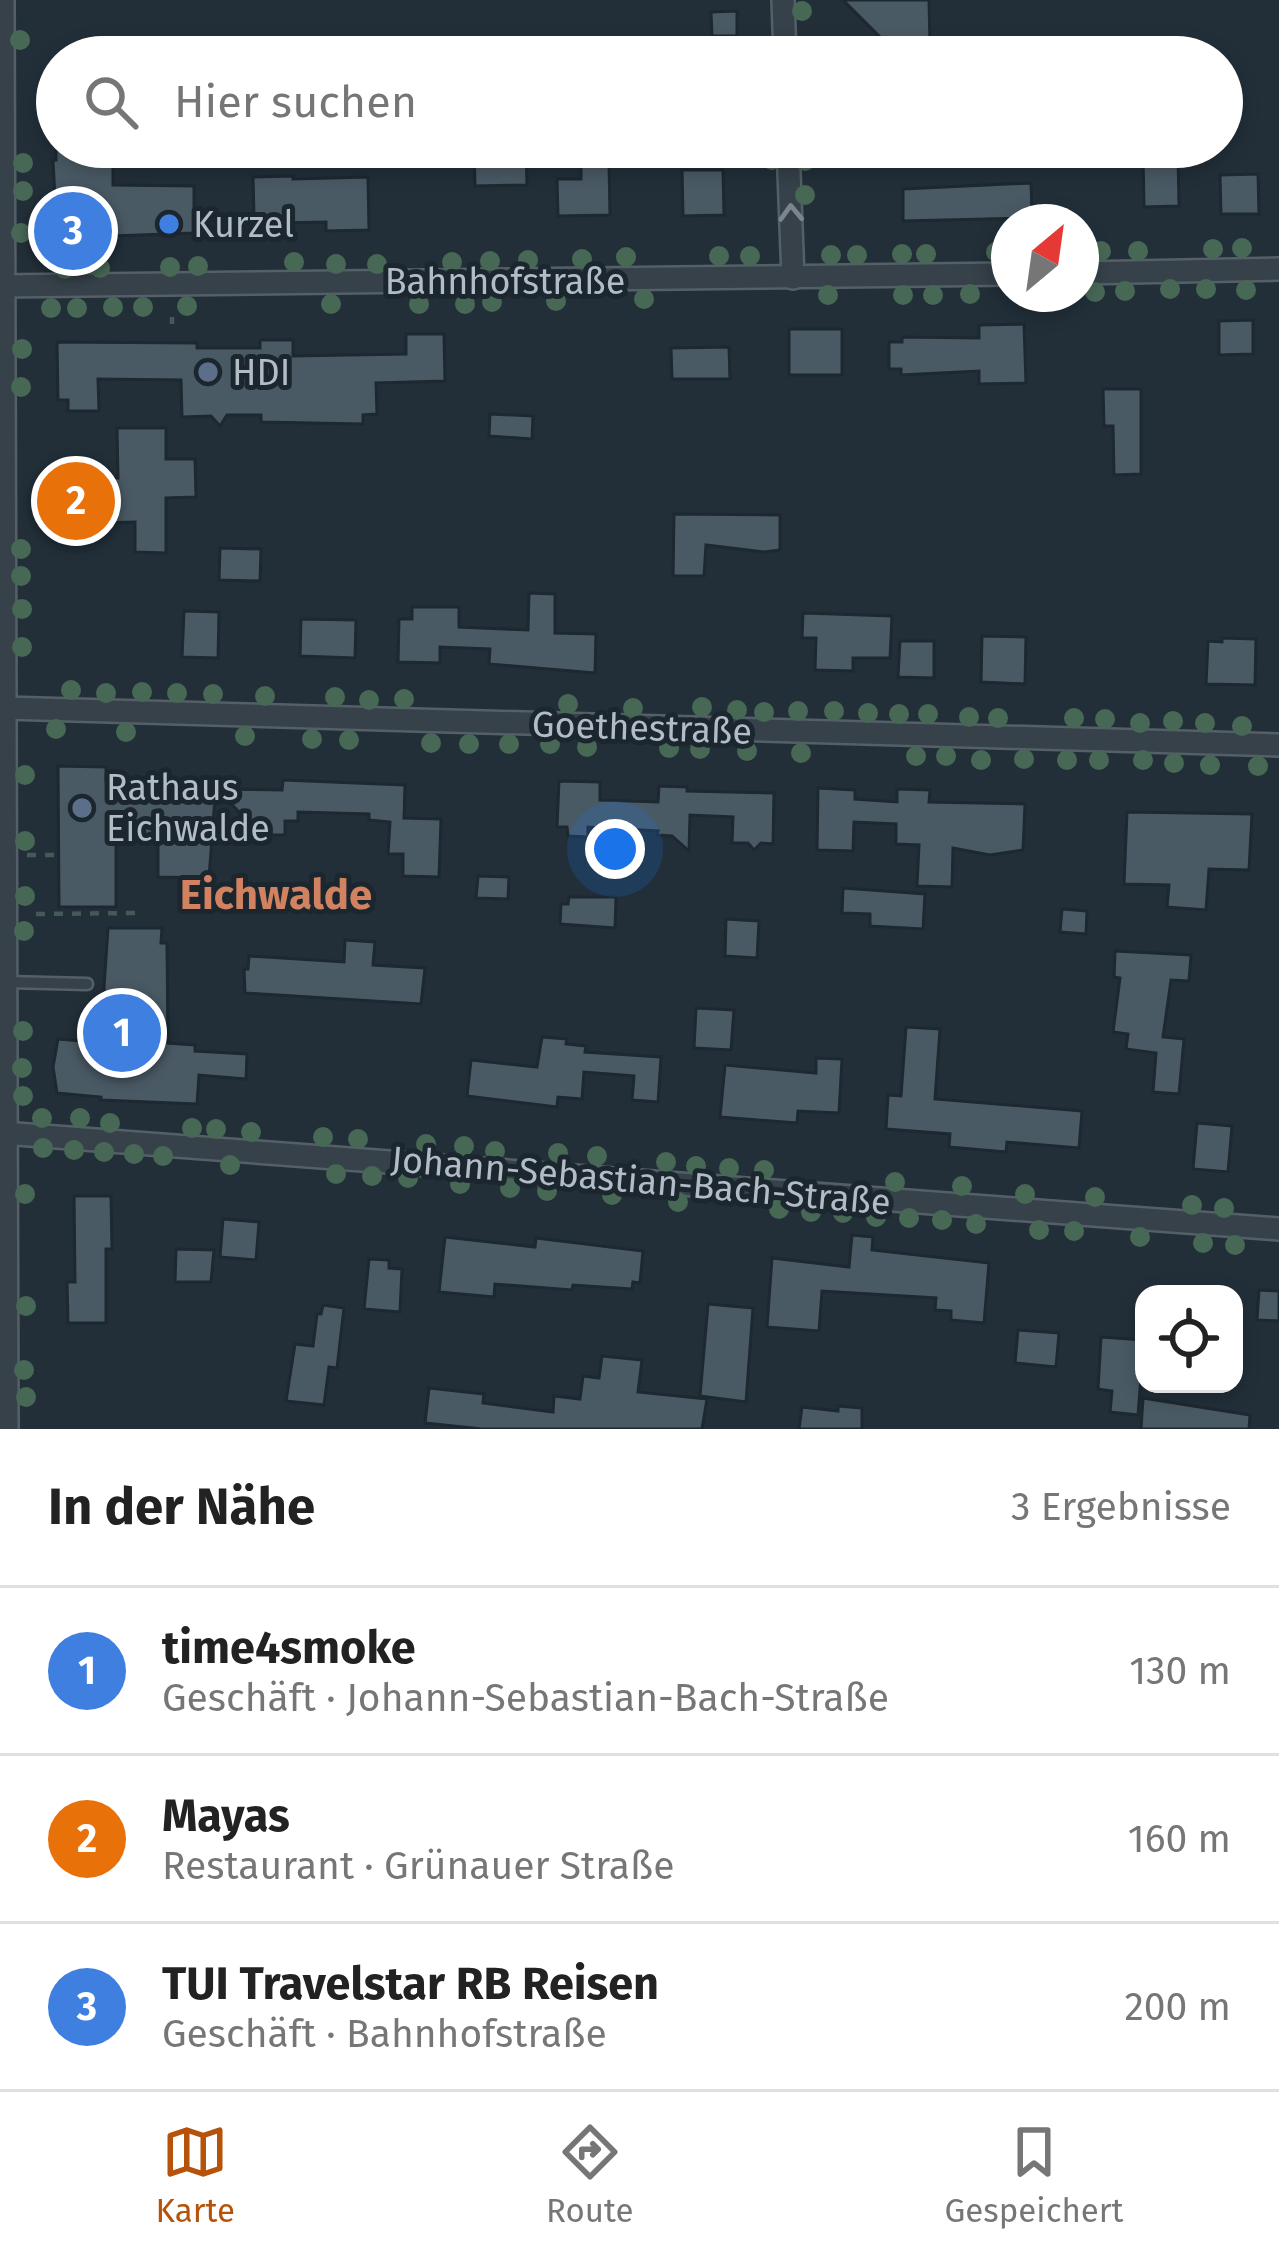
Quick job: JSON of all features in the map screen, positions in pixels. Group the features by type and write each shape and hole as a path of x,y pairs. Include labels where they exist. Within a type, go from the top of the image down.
{"street":[{"path":"3,0 7,1429"},
{"path":"783,0 784,36"},
{"path":"789,168 793,278"},
{"path":"1099,273 1279,269"},
{"name":"Bahnhofstraße","path":"3,286 991,274"},
{"name":"Goethestraße","path":"5,708 1279,745"},
{"name":"Johann-Sebastian-Bach-Straße","path":"3,1133 1279,1229"}],"lane":[{"path":"3,982 88,984"}],"path":[{"path":"36,914 135,913"}],"building":[{"path":"843,0 929,0 930,36 879,36"},
{"path":"737,11 737,36 712,36 711,12"},
{"path":"53,168 113,168 113,185 194,186 194,233 57,238"},
{"path":"475,168 527,168 527,185 475,186"},
{"path":"581,168 609,168 610,215 558,216 557,179 581,179"},
{"path":"1143,168 1178,168 1179,206 1144,207"},
{"path":"682,170 723,170 724,215 683,216"},
{"path":"1258,174 1259,214 1221,214 1220,175"},
{"path":"253,177 368,177 369,230 326,231 326,222 272,223 272,216 254,216"},
{"path":"1031,183 1032,204 991,204 991,219 903,221 903,189"},
{"path":"1253,320 1253,354 1219,355 1219,321"},
{"path":"1024,324 1026,383 979,384 979,371 901,375 901,369 889,369 889,342 902,342 902,337 979,338 979,325"},
{"path":"789,329 842,329 842,375 789,375"},
{"path":"406,334 444,334 445,381 376,383 377,414 363,415 363,424 261,422 261,415 227,415 220,426 211,416 182,417 181,380 98,379 99,411 68,411 68,400 58,400 57,342 260,348 260,340 293,340 293,356 406,354"},
{"path":"729,347 730,379 672,379 671,348"},
{"path":"1103,389 1141,389 1141,474 1114,475 1113,426 1104,426"},
{"path":"490,414 533,416 532,439 489,436"},
{"path":"117,428 166,428 166,459 195,459 196,497 166,498 166,553 135,552 135,522 59,524 59,477 118,478"},
{"path":"674,514 780,515 780,550 706,545 704,576 673,576"},
{"path":"220,548 261,549 260,581 219,580"},
{"path":"529,593 555,594 555,633 596,634 595,673 489,664 490,649 440,647 440,663 398,662 399,619 412,619 412,607 459,607 459,627 528,630"},
{"path":"184,611 219,612 218,658 182,657"},
{"path":"803,613 892,616 890,658 853,658 853,671 815,670 816,638 802,638"},
{"path":"301,619 356,620 355,658 300,656"},
{"path":"982,636 1026,637 1025,684 981,682"},
{"path":"1222,638 1256,639 1255,685 1206,684 1208,641 1222,642"},
{"path":"900,641 934,641 934,678 898,677"},
{"path":"58,766 106,767 106,781 216,784 209,878 158,877 158,838 116,837 116,907 59,907"},
{"path":"283,780 405,785 404,818 441,819 439,877 403,876 403,854 388,854 390,822 369,820 369,814 298,812 298,821 285,821 285,835 261,835 217,789 282,790"},
{"path":"559,781 600,782 600,800 658,802 659,786 774,793 773,844 761,843 754,850 748,843 732,843 733,817 690,815 689,851 672,836 657,835 658,831 588,827 588,837 568,836 567,827 557,827"},
{"path":"818,788 855,790 855,799 897,802 897,789 930,790 929,802 1025,804 1023,850 990,855 953,848 952,887 917,886 919,845 896,844 896,824 854,822 853,851 817,850"},
{"path":"1127,812 1252,814 1249,870 1209,869 1206,910 1167,907 1169,885 1124,884"},
{"path":"478,876 509,877 508,899 476,898"},
{"path":"843,888 925,894 923,929 870,926 870,914 842,913"},
{"path":"569,897 616,897 615,928 560,924 561,904 568,904"},
{"path":"1062,909 1087,911 1086,934 1060,932"},
{"path":"726,919 759,921 757,958 725,956"},
{"path":"108,928 162,928 161,943 167,943 168,1043 195,1045 195,1051 247,1054 246,1079 199,1075 197,1104 57,1093 53,1067 58,1039 108,1043 104,988"},
{"path":"345,940 375,942 373,965 425,968 421,1004 245,993 249,956 344,962"},
{"path":"1115,951 1191,955 1189,981 1171,980 1163,1037 1184,1039 1179,1094 1153,1092 1156,1053 1126,1049 1128,1034 1113,1032 1120,978 1114,977"},
{"path":"696,1008 734,1010 731,1050 694,1048"},
{"path":"906,1027 940,1029 935,1099 1082,1111 1079,1148 1007,1142 1006,1152 949,1147 950,1134 886,1129 888,1095 901,1096"},
{"path":"542,1037 567,1039 566,1044 586,1046 585,1052 661,1057 658,1102 632,1100 634,1076 584,1072 582,1099 558,1097 557,1107 467,1096 471,1060 537,1067"},
{"path":"816,1058 842,1059 839,1113 798,1111 797,1123 720,1117 725,1065 816,1073"},
{"path":"1197,1123 1232,1126 1228,1172 1193,1169"},
{"path":"74,1196 111,1196 106,1323 68,1323 67,1282 75,1282"},
{"path":"223,1219 259,1222 256,1260 220,1257"},
{"path":"852,1235 873,1237 872,1250 989,1263 984,1323 951,1320 951,1311 935,1310 936,1298 822,1291 819,1331 767,1327 772,1258 849,1267"},
{"path":"445,1237 535,1247 536,1238 643,1251 640,1283 633,1282 632,1289 573,1285 572,1290 495,1284 494,1297 439,1292"},
{"path":"176,1249 214,1250 211,1282 175,1282"},
{"path":"369,1259 389,1260 389,1268 402,1269 400,1312 364,1309"},
{"path":"1259,1290 1279,1291 1279,1321 1257,1320"},
{"path":"708,1304 753,1308 746,1402 700,1396"},
{"path":"323,1305 344,1308 337,1368 329,1367 324,1405 286,1401 295,1344 313,1346 317,1314"},
{"path":"1018,1330 1059,1333 1056,1367 1015,1363"},
{"path":"1101,1337 1135,1339 1138,1415 1110,1412 1112,1391 1098,1389"},
{"path":"602,1356 642,1360 638,1392 707,1399 702,1429 482,1429 425,1423 429,1388 484,1394 483,1403 553,1412 554,1396 580,1399 583,1376 599,1378"},
{"path":"1143,1398 1250,1415 1249,1429 1141,1429"},
{"path":"838,1406 862,1408 862,1429 799,1429 802,1407 838,1411"}],"place":[{"name":"Kurzel","path":"169,224"},
{"name":"TUI Travelstar RB Reisen","path":"73,231"},
{"name":"HDI","path":"208,372"},
{"name":"Mayas","path":"76,501"},
{"name":"Rathaus Eichwalde","path":"82,808"},
{"name":"time4smoke","path":"122,1033"}],"district":[{"name":"Eichwalde","path":"276,894"}]}
